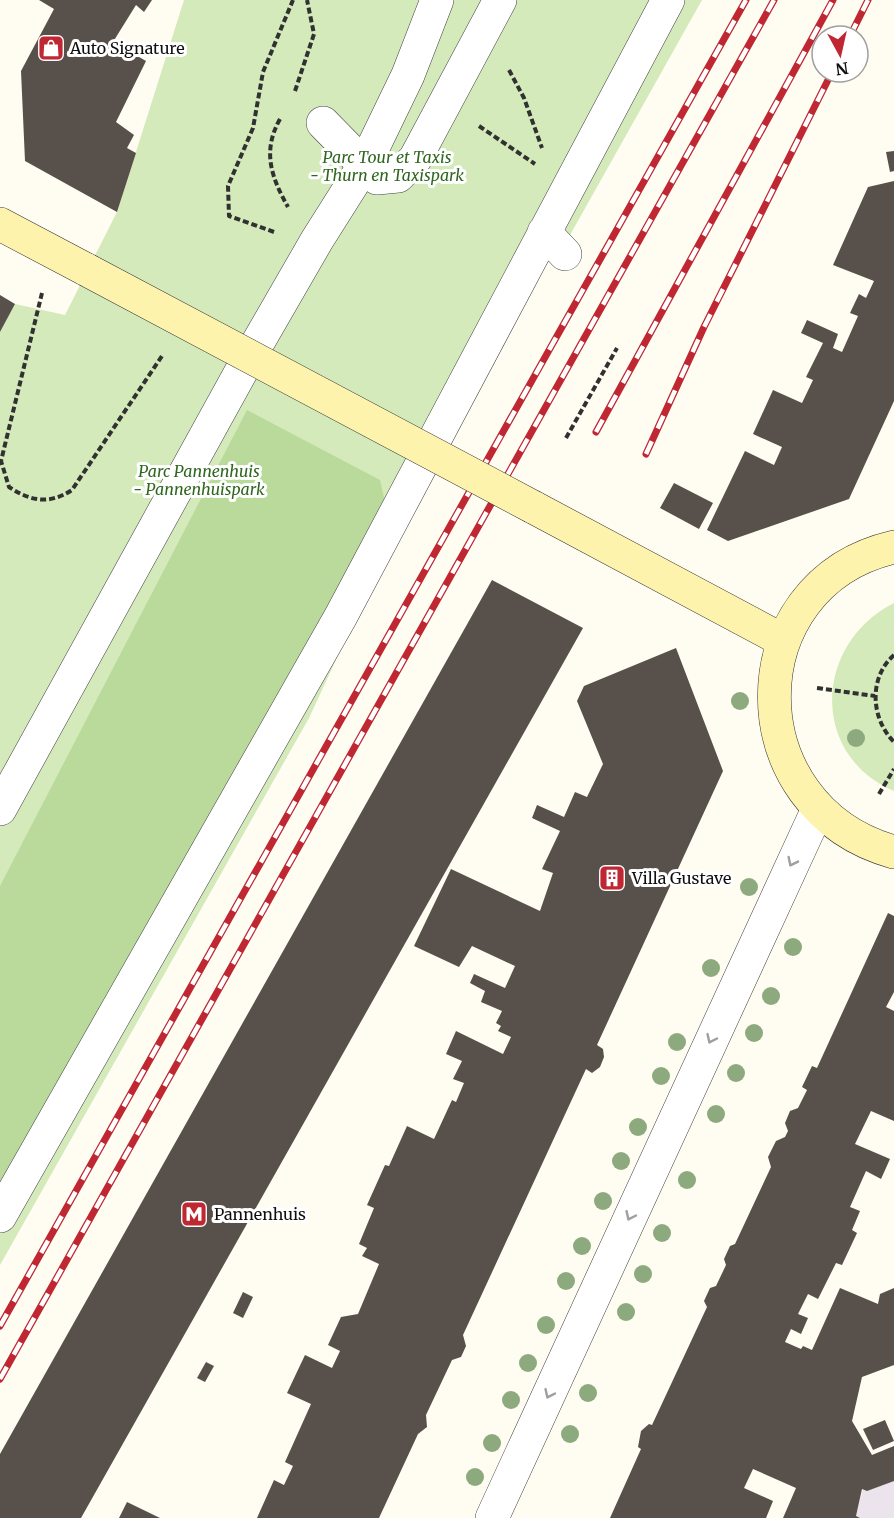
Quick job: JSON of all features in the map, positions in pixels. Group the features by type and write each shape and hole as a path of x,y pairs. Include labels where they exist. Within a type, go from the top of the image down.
{"street":[{"path":"3,797 294,280 365,164 408,75 437,0"},
{"path":"0,1216 554,243 568,186 668,0"},
{"path":"323,123 377,178 398,176 415,159 495,10"},
{"path":"0,224 784,641"},
{"path":"894,547 874,551 836,572 806,603 784,641 774,680 774,715 782,749 796,782 818,809 843,830 873,846 894,852"},
{"path":"492,1518 818,809"}],"path":[{"path":"285,236 229,216 228,186 253,128 263,72 293,0"},
{"path":"495,10 498,48 524,98 540,144 568,186"},
{"path":"485,130 530,159"},
{"path":"53,252 2,461 9,487 33,500 60,498 72,490 164,353"},
{"path":"566,438 617,348"},
{"path":"894,655 879,677 875,696 876,712 882,727 894,742"},
{"path":"832,690 875,696"},
{"path":"879,794 894,769"}],"shaded area":[{"path":"894,1446 894,1518 783,1518 856,1515 872,1455"}],"green space":[{"name":"Parc Pannenhuis - Pannenhuispark","path":"184,0 702,0 570,235 545,232 394,535 309,718 0,1265 0,332 15,304 65,315 117,212"},
{"path":"247,410 380,480 385,502 218,814 0,1199 0,886"},
{"path":"894,603 894,791 866,774 847,752 836,726 832,698 836,671 848,644 868,621"}],"building":[{"path":"39,0 152,0 144,12 136,5 113,42 146,61 116,122 134,135 127,148 136,153 117,212 25,161 21,71 54,9"},
{"path":"894,151 894,171 890,172 886,152"},
{"path":"894,181 894,401 849,499 728,541 707,530 745,451 774,465 782,447 753,434 773,390 802,403 813,380 806,377 823,343 801,333 807,320 838,334 833,348 842,352 858,316 850,313 859,294 866,298 874,281 833,265 868,187"},
{"path":"0,295 15,304 0,332"},
{"path":"674,483 713,503 699,529 660,508"},
{"path":"492,580 583,628 81,1518 0,1518 0,1454"},
{"path":"676,648 723,771 597,1045 603,1049 604,1057 600,1067 592,1073 586,1069 463,1335 466,1346 461,1357 452,1360 426,1415 427,1427 418,1434 379,1518 257,1518 274,1480 284,1485 293,1466 285,1462 311,1404 287,1393 305,1355 332,1368 340,1351 328,1345 341,1317 358,1314 379,1264 362,1256 367,1248 359,1244 374,1208 367,1205 385,1165 389,1166 407,1126 434,1139 452,1100 456,1102 464,1083 453,1079 462,1061 446,1054 456,1031 503,1054 511,1037 498,1031 501,1026 496,1023 502,1011 481,1002 485,991 470,983 474,974 505,988 515,966 472,946 459,967 414,946 451,869 540,911 553,873 542,869 560,831 532,818 537,805 564,817 575,792 587,797 603,764 577,701 584,686"},
{"path":"888,913 894,916 894,992 886,1007 894,1011 894,1121 871,1111 855,1144 890,1159 881,1179 866,1171 850,1207 860,1211 852,1230 857,1233 842,1265 836,1263 818,1299 808,1294 798,1314 808,1318 801,1334 791,1329 785,1342 801,1349 803,1346 812,1350 840,1288 878,1304 880,1294 894,1288 894,1365 862,1377 852,1421 872,1455 894,1446 894,1481 867,1491 862,1489 856,1516 860,1518 783,1518 796,1488 753,1469 744,1488 773,1501 766,1518 610,1518 641,1449 638,1447 641,1431 649,1424 652,1425 707,1307 704,1301 710,1288 716,1286 726,1265 724,1259 730,1246 735,1244 771,1167 768,1157 776,1141 785,1137 788,1131 785,1123 790,1111 798,1108 807,1090 802,1087 812,1066 817,1068"},
{"path":"243,1292 253,1297 243,1318 233,1313"},
{"path":"206,1362 214,1366 205,1382 197,1378"},
{"path":"885,1420 894,1441 873,1450 863,1429"},
{"path":"127,1502 160,1518 119,1518"}],"railway":[{"path":"0,1326 746,0"},
{"path":"0,1379 774,0"},
{"path":"596,432 833,0"},
{"path":"856,24 868,0"},
{"path":"646,454 704,327 826,84"}],"place":[{"name":"Auto Signature","path":"51,48"},
{"name":"Villa Gustave","path":"612,878"},
{"name":"Pannenhuis","path":"194,1214"}],"park label":[{"name":"Parc Tour et Taxis - Thurn en Taxispark","path":"387,166"}]}
